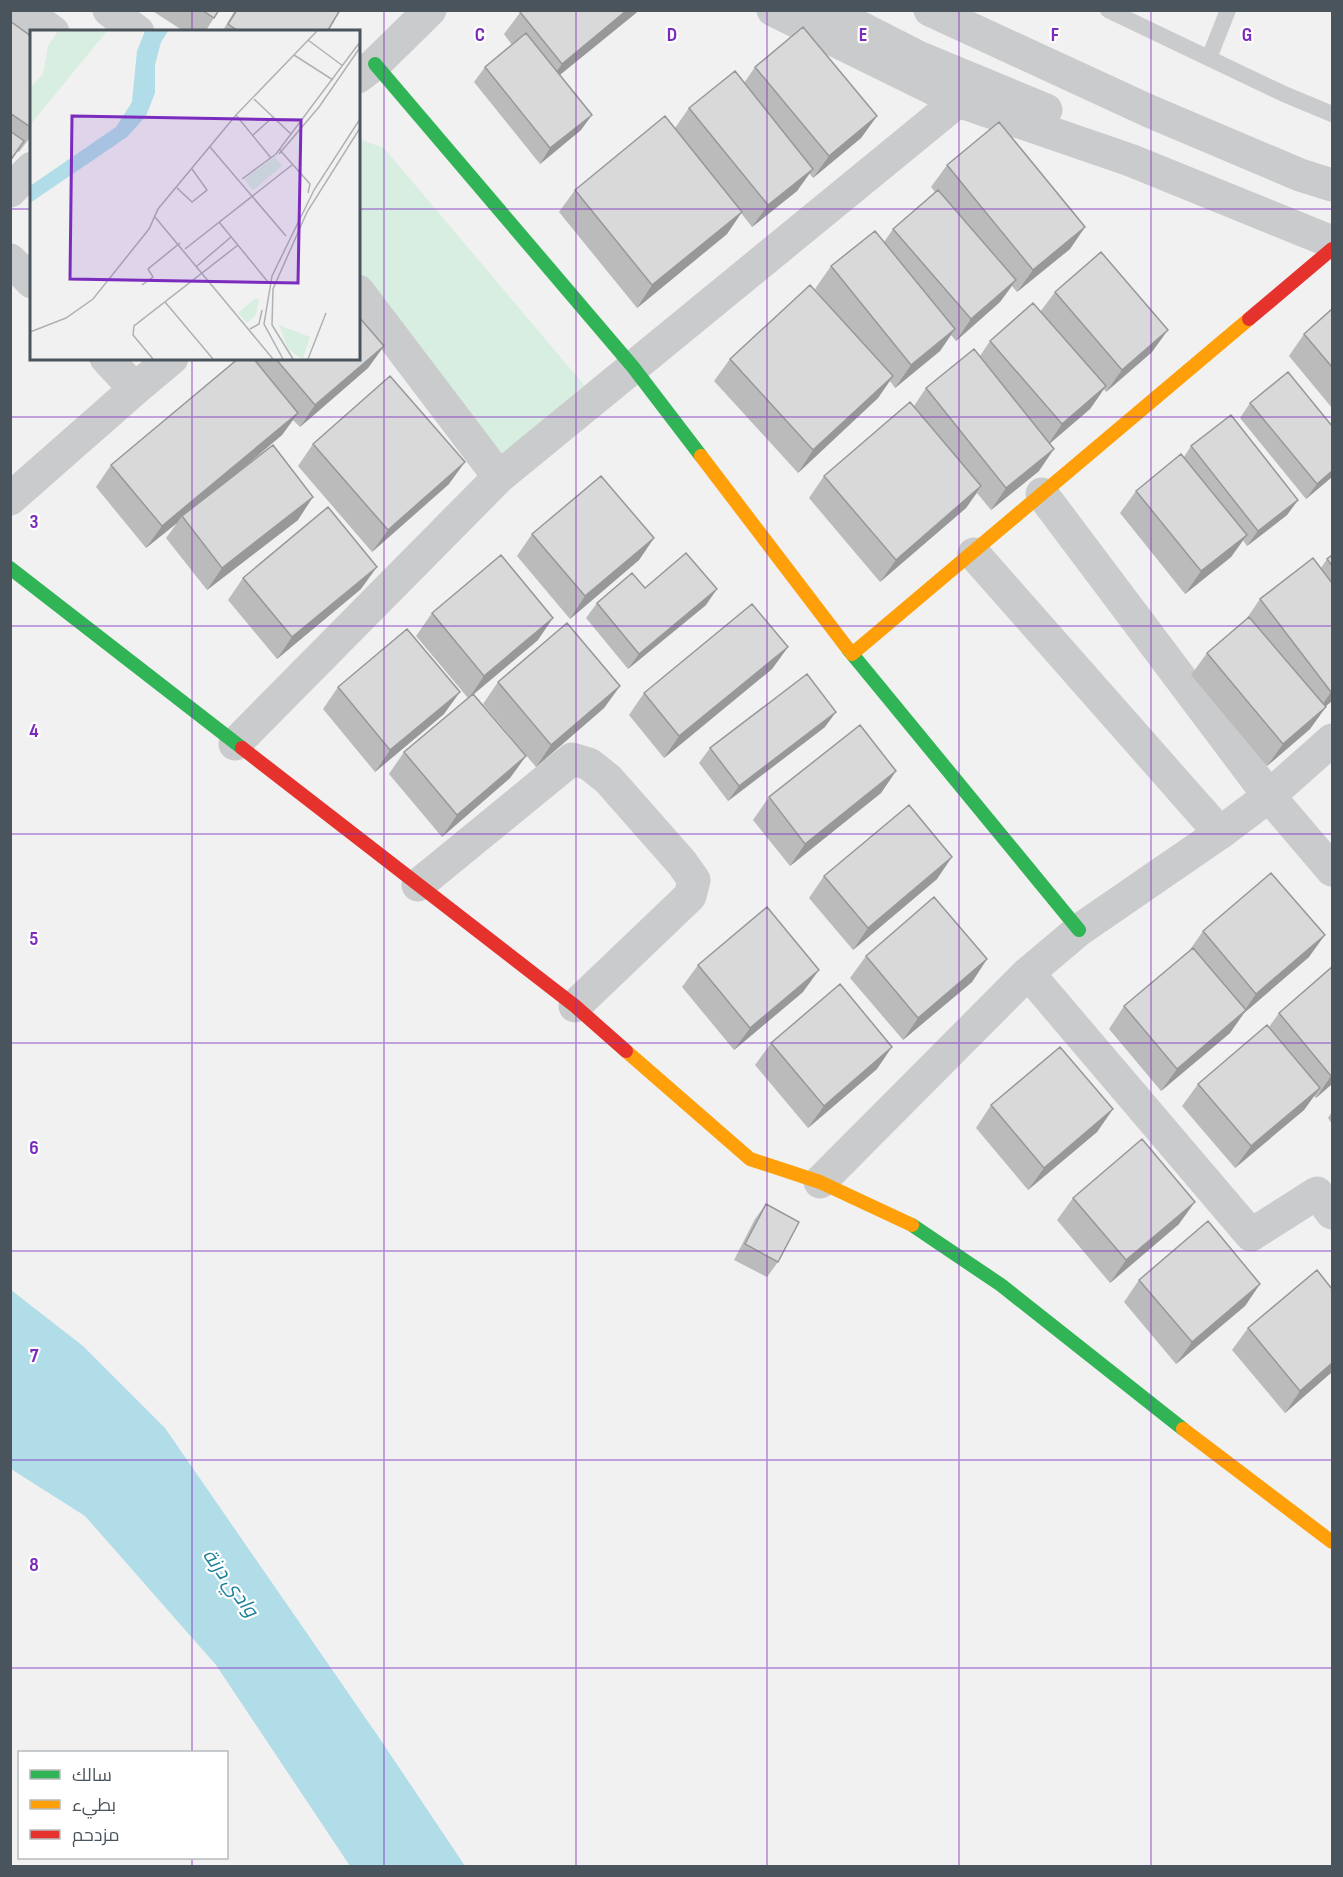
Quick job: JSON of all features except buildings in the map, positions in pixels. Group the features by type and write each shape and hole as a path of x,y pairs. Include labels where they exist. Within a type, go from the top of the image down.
{"street":[{"path":"22,10 49,30"},
{"path":"110,10 135,30"},
{"path":"430,10 367,71 633,367 852,654 1079,930"},
{"path":"773,10 958,101 1130,160 1332,242"},
{"path":"826,10 918,57 1289,212 1332,223"},
{"path":"930,10 1149,111 1300,175 1332,185"},
{"path":"235,744 499,477 958,101"},
{"path":"10,191 30,170"},
{"path":"852,654 974,554 1332,249"},
{"path":"10,260 30,280"},
{"path":"360,294 499,477"},
{"path":"108,360 135,389"},
{"path":"10,499 170,360"},
{"path":"1042,494 1269,796 1332,870"},
{"path":"974,554 1220,833"},
{"path":"10,568 575,1006 750,1159 820,1182 920,1228 1001,1285 1131,1389 1332,1542"},
{"path":"820,1182 1028,973 1079,930 1220,833 1269,796 1332,740"},
{"path":"418,885 572,759 589,764 608,779 682,862 694,880 690,896 575,1006"},
{"path":"1028,973 1251,1235 1317,1193 1332,1214"}],"lane":[{"path":"1108,10 1284,94 1332,114"},
{"path":"1209,58 1228,10"}],"green space":[{"path":"360,139 384,148 584,385 498,461 360,274"}],"water":[{"name":"وادي درنة","path":"11,1290 83,1346 165,1428 465,1866 350,1866 216,1665 85,1516 11,1469"}],"traffic: fast":[{"path":"375,64 633,367 701,456"},
{"path":"10,568 242,748"},
{"path":"848,649 1079,930"},
{"path":"912,1225 1001,1285 1183,1429"}],"traffic: slow":[{"path":"852,654 1249,319"},
{"path":"701,456 848,649"},
{"path":"626,1051 750,1159 820,1182 912,1225"},
{"path":"1183,1429 1332,1542"}],"traffic: jam":[{"path":"1249,319 1332,249"},
{"path":"242,748 575,1006 626,1051"}]}
